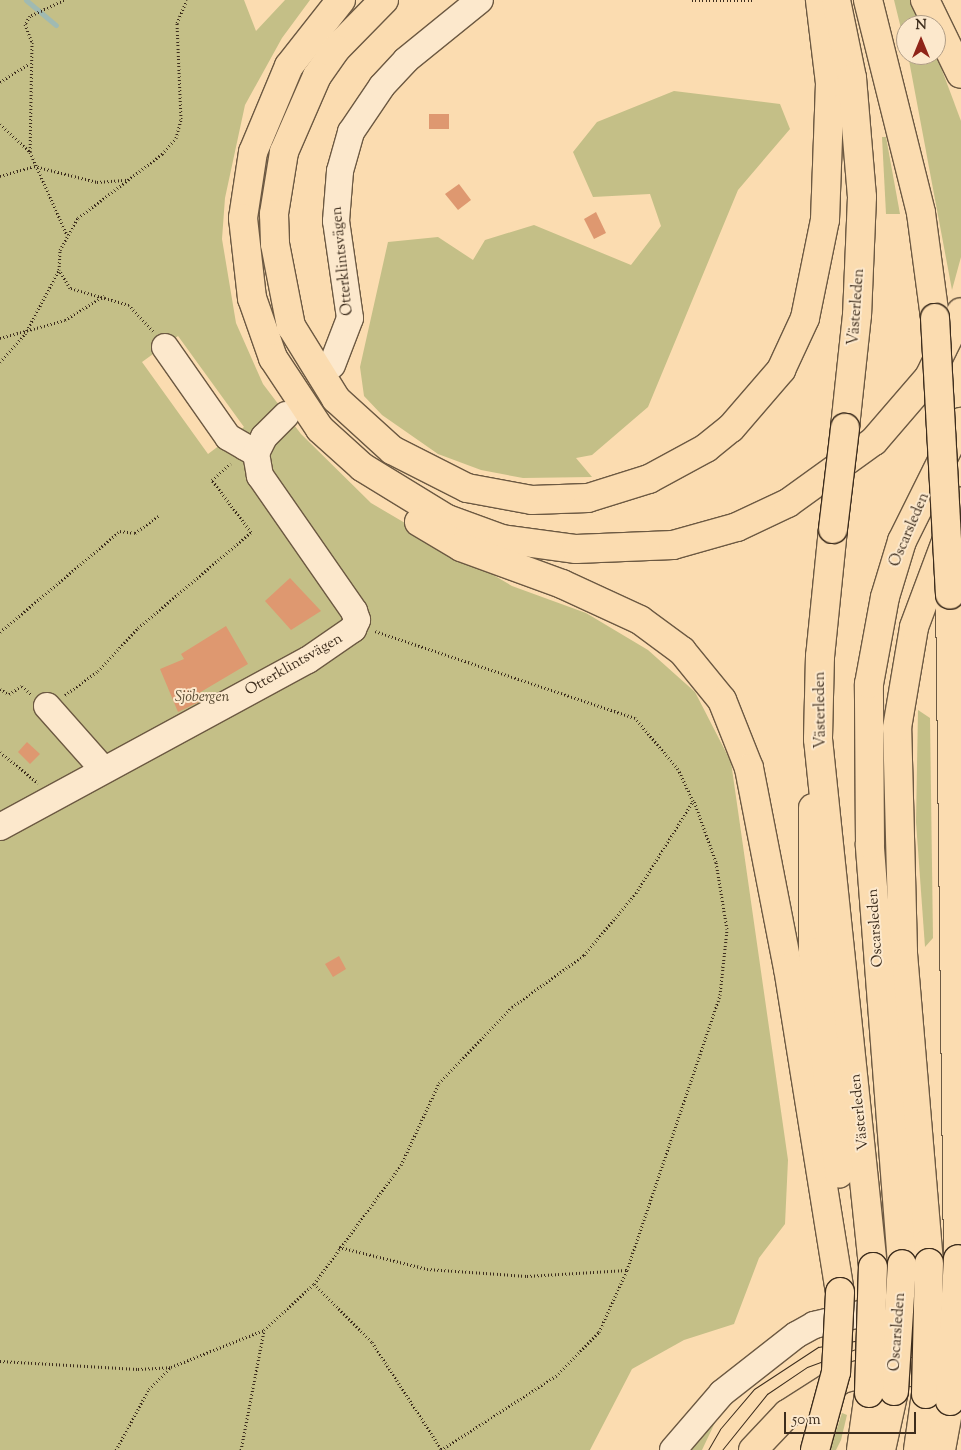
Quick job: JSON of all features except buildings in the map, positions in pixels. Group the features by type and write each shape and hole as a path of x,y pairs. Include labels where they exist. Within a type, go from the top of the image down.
{"highway":[{"path":"341,0 289,66 264,116 249,173 244,246 252,298 273,358 320,429 362,467 424,508 502,539 548,547 616,550 703,538 782,507 860,455 904,411 930,377 961,312"},
{"path":"384,0 336,49 317,76 284,152 274,214 275,244 291,326 336,399 392,450 467,488 532,500 588,498 649,479 725,433 751,410 781,370 805,318 825,220 830,83 825,0"},
{"name":"Västerleden","path":"825,0 852,78 862,197 857,315 820,656 818,739 828,803 873,1267 882,1392 860,1450"},
{"path":"868,0 920,213 935,318 950,595 958,1259 941,1450"},
{"path":"925,0 961,74"},
{"name":"Oscarsleden","path":"881,1450 882,1392 902,1264 870,844 869,684 896,557 961,422"},
{"path":"362,467 373,486 398,509 461,547 562,584 640,620 682,651 722,700 749,768 788,968 840,1292"},
{"name":"Oscarsleden","path":"918,1450 946,1394 930,1263 903,951 897,728 914,627 961,501"},
{"path":"952,738 961,854"},
{"path":"815,1450 836,1372 840,1292 846,1245 814,952 813,797 818,739"},
{"path":"753,1450 787,1414 842,1379 871,1372 913,1372 946,1394"},
{"path":"946,1394 952,1450"}],"street":[{"name":"Otterklintsvägen","path":"332,366 350,318 336,221 340,171 351,132 382,86 406,60 480,0"},
{"path":"165,348 228,437 251,450 286,415"},
{"name":"Otterklintsvägen","path":"0,827 336,643 356,623 346,598 260,476 251,450"},
{"path":"46,706 103,770"},
{"path":"673,1450 749,1368 814,1325 864,1313 961,1313"},
{"path":"853,1450 882,1392"}],"path":[{"path":"64,0 30,16 25,24 32,42 30,64 30,152 34,166 68,235"},
{"path":"0,362 25,334 58,270 68,235 78,218 129,180 176,138 180,119 177,23 187,0"},
{"path":"692,0 754,0"},
{"path":"0,82 30,64"},
{"path":"0,124 30,152"},
{"path":"0,176 34,166 97,182 129,180"},
{"path":"58,270 70,288 106,295 129,305 165,348"},
{"path":"0,338 25,334 65,320 106,295"},
{"path":"0,689 9,694 22,686 46,706 98,671 138,628 251,532 212,480 251,450"},
{"path":"0,632 120,531 135,533 158,516"},
{"path":"314,1284 372,1342 441,1450 556,1376 599,1332 627,1270 720,995 727,929 716,862 693,801 678,770 635,718 356,623"},
{"path":"0,752 55,797"},
{"path":"0,1361 138,1369 171,1366 264,1330 314,1284 400,1165 439,1083 512,1007 584,955 636,893 693,801"},
{"path":"339,1247 427,1269 527,1276 627,1270"},
{"path":"241,1450 264,1330"},
{"path":"116,1450 149,1389 171,1366"}],"green space":[{"name":"Sjöbergen","path":"0,0 244,0 256,31 285,0 310,0 282,38 245,105 225,198 222,239 236,323 263,384 301,434 371,503 512,586 586,613 648,650 695,692 731,762 788,1160 785,1224 759,1258 734,1324 684,1340 632,1369 590,1450 0,1450","holes":["178,336 244,427 208,454 142,362"]},
{"path":"894,0 911,0 918,15 898,15"},
{"path":"910,65 940,65 961,121 961,257 952,290"},
{"path":"674,91 780,104 790,129 738,190 648,407 592,455 576,458 592,477 523,478 481,470 438,454 382,415 364,396 360,367 388,242 438,237 473,260 485,240 534,225 631,265 661,226 650,194 593,197 573,152 597,122"},
{"path":"882,137 886,137 900,214 886,214"},
{"path":"918,710 930,718 933,938 925,947 916,822"},
{"path":"720,1412 702,1450 683,1450"},
{"path":"842,1413 847,1415 841,1440 836,1450 830,1450"}],"waterway":[{"path":"26,0 56,25"}],"tram line":[{"path":"708,1450 720,1429 754,1389 818,1347 910,1332 961,1339"},
{"path":"722,1450 767,1394 807,1367 861,1347 910,1340 961,1347"}]}
